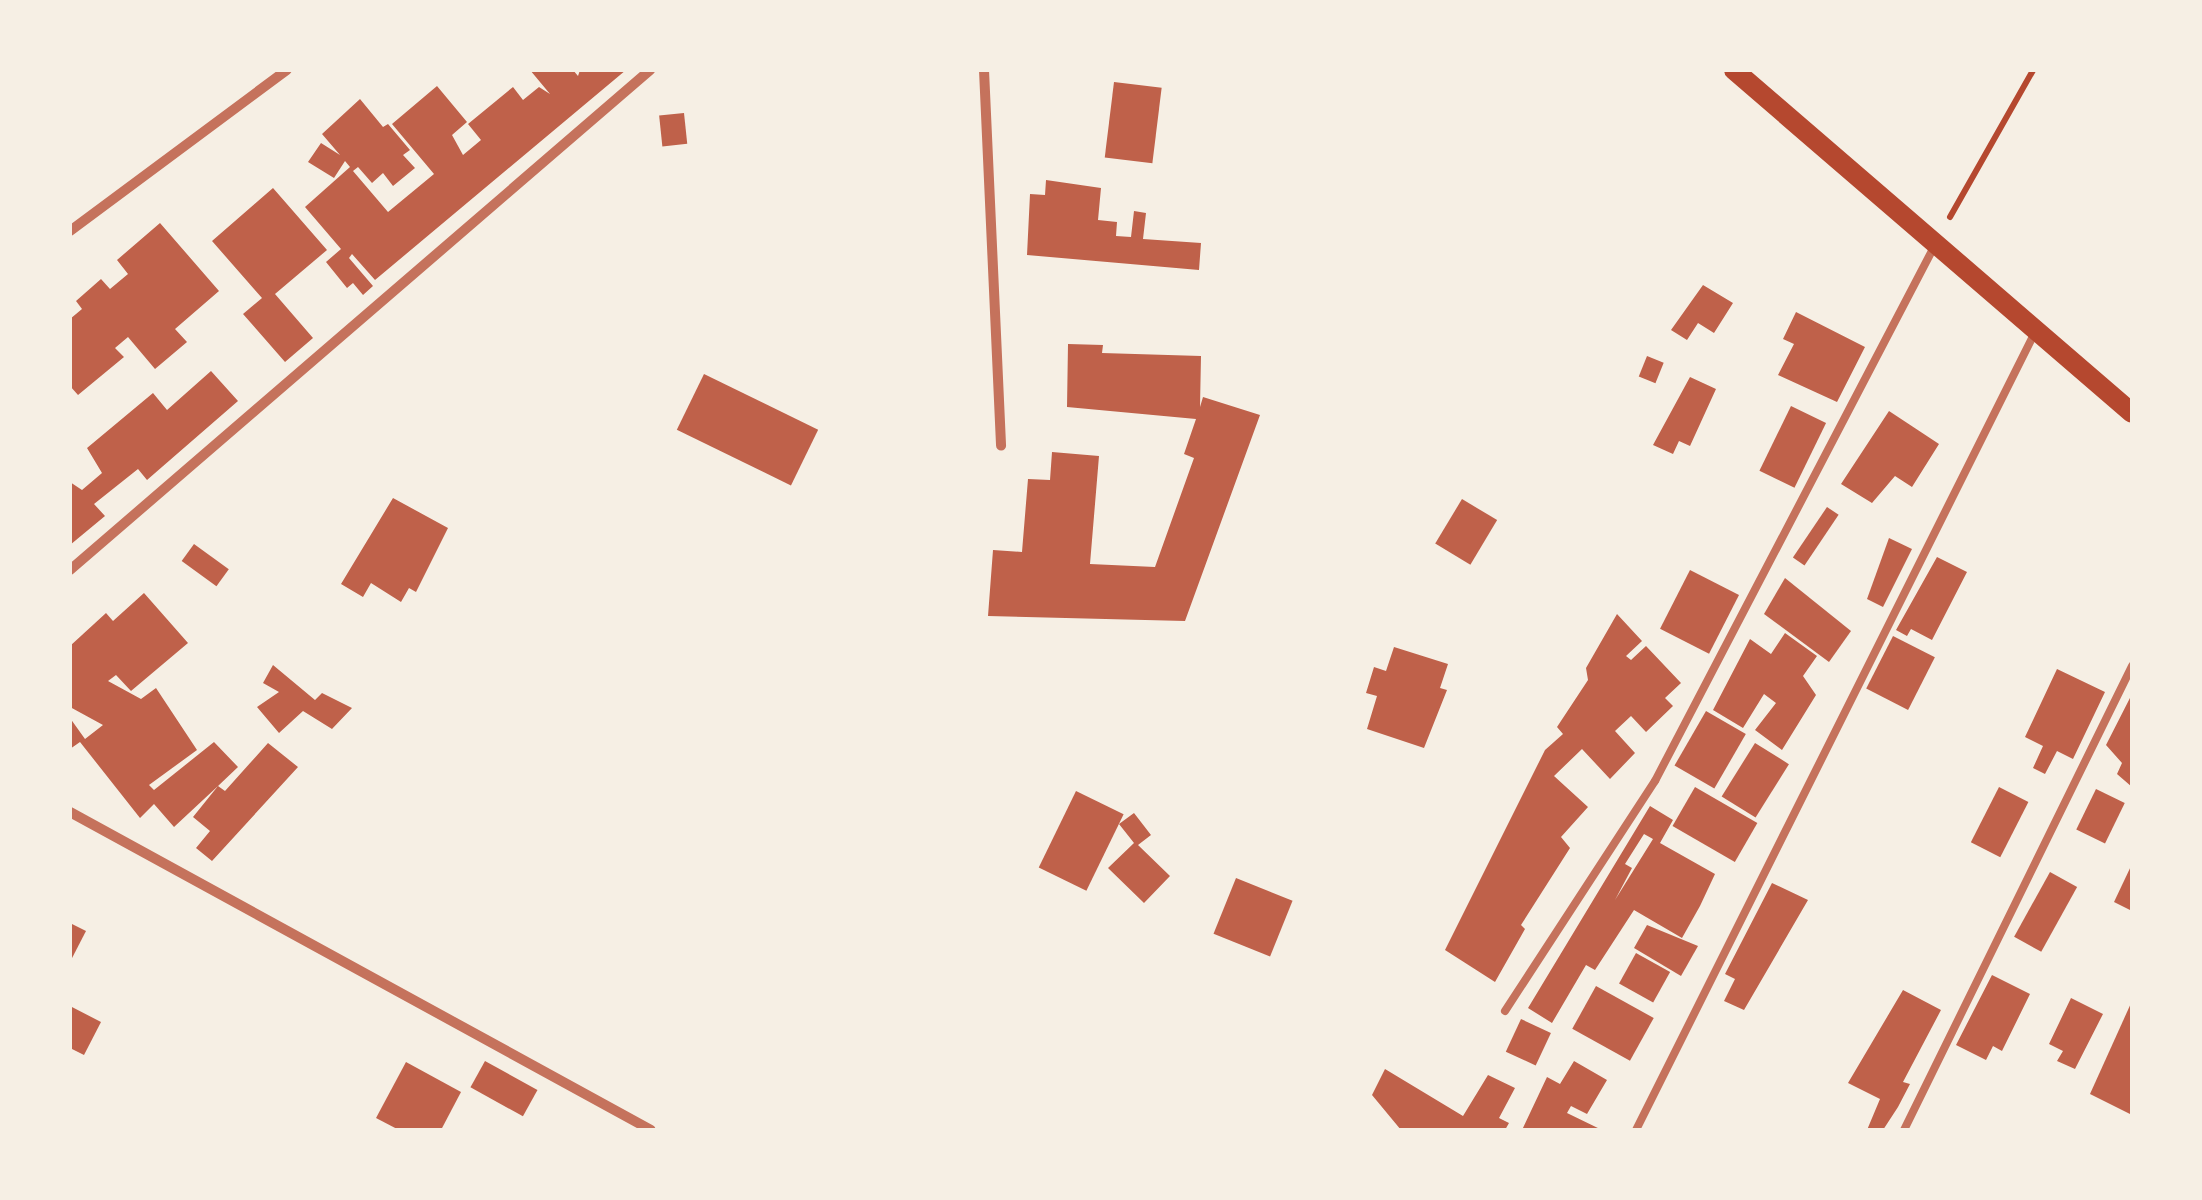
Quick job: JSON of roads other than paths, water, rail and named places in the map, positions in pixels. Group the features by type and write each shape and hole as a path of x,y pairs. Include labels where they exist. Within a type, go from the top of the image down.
{"main road":[{"path":"1734,70 2132,413"}],"street":[{"path":"70,231 287,70"},
{"path":"70,570 650,70"},
{"path":"984,70 1000,446"},
{"path":"70,812 651,1130"}],"lane":[{"path":"1505,1011 1655,780 1937,241"},
{"path":"1636,1130 2036,329"},
{"path":"1904,1130 2132,666"}]}
